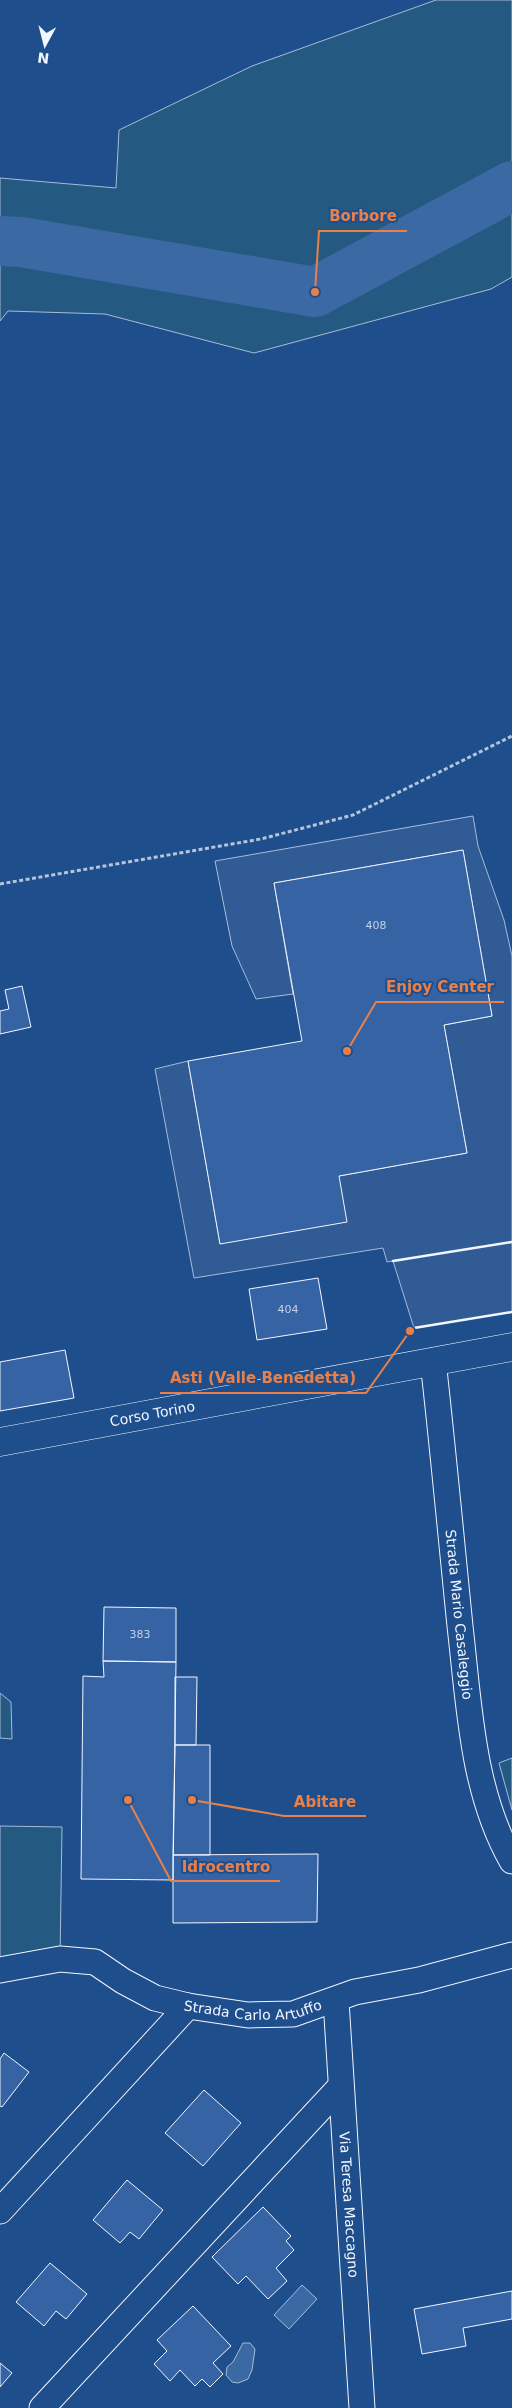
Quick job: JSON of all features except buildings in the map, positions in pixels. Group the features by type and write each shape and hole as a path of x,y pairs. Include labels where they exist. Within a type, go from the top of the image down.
{"main road":[{"name":"Corso Torino","path":"0,1442 512,1347"}],"street":[{"name":"Strada Mario Casaleggio","path":"433,1361 466,1682 479,1771 501,1842 512,1861"},
{"name":"Strada Carlo Artuffo","path":"0,1970 60,1959 95,1962 123,1981 155,1998 188,2006 248,2015 293,2014 336,2001 355,1992 419,1980 512,1955"},
{"name":"Via Teresa Maccagno","path":"336,2001 362,2408"},
{"path":"0,2211 188,2006"},
{"path":"42,2408 341,2086"}],"path":[{"path":"0,884 260,839 354,815 512,736"}],"shaded area":[{"path":"436,0 512,0 512,277 491,289 254,353 105,314 8,311 0,321 0,178 116,188 119,130 252,66"},
{"path":"473,816 478,846 504,920 512,956 512,1312 414,1328 393,1261 387,1262 383,1248 194,1278 155,1069 188,1061 220,1244 339,1176 467,1153 444,1025 492,1016 463,850 274,883 293,994 256,999 232,946 215,861"},
{"path":"0,1693 11,1702 12,1739 0,1738"},
{"path":"512,1758 512,1810 499,1763"},
{"path":"0,1826 62,1827 60,1959 0,1970"},
{"path":"302,2285 317,2299 289,2329 274,2315"},
{"path":"243,2343 250,2343 255,2349 252,2370 248,2379 238,2383 232,2382 226,2375 227,2367 233,2362"}],"waterway":[{"path":"0,241 21,242 315,292 512,186"}],"wall":[{"path":"393,1261 512,1242"},
{"path":"414,1328 512,1312"}],"place":[{"name":"Borbore","path":"315,292"},
{"name":"Enjoy Center","path":"347,1051"},
{"name":"Asti (Valle Benedetta)","path":"410,1331"},
{"name":"Idrocentro","path":"128,1800"},
{"name":"Abitare","path":"192,1800"}]}
